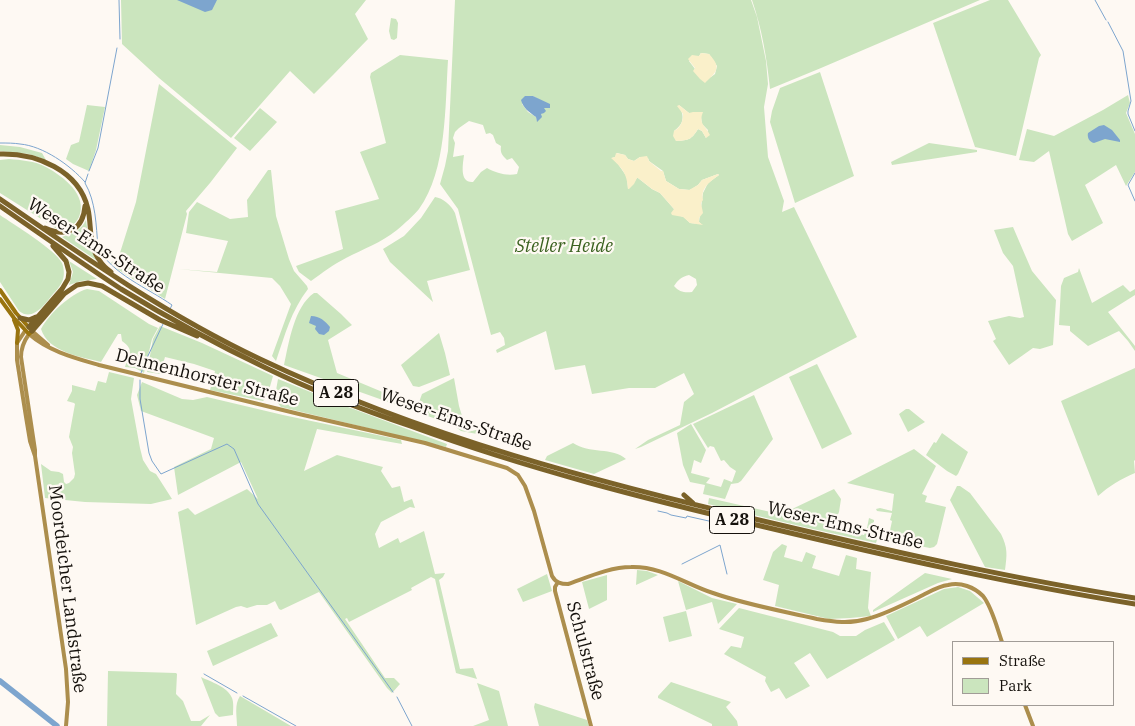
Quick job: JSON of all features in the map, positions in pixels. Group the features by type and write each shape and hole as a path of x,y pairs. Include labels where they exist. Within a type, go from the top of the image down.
{"highway":[{"path":"0,154 34,158 52,166 77,186 88,211 91,242 94,251 103,265 116,278"},
{"name":"Weser-Ems-Straße","path":"0,200 116,278 166,316 335,392 436,430 588,477 944,566"},
{"path":"34,223 55,232 68,231 80,223 84,214 85,203"},
{"name":"Weser-Ems-Straße","path":"0,206 113,283 208,342 212,341 303,385 340,400 425,432 595,485 686,509 944,566"},
{"path":"29,330 68,280 68,266 64,257 46,238"},
{"path":"29,330 64,294 77,285 88,283 102,286 166,316"},
{"path":"20,318 29,320 39,316"},
{"path":"588,477 599,475"},
{"path":"684,495 695,505"},
{"name":"A 28","path":"944,566 1135,598"},
{"name":"A 28","path":"944,566 1008,582 1135,604"}],"main road":[{"name":"Delmenhorster Straße","path":"0,290 29,330"},
{"path":"0,299 14,318 29,330"},
{"path":"14,318 18,330 17,343"}],"street":[{"path":"17,343 29,330"},
{"name":"Delmenhorster Straße","path":"29,330 51,348 72,357 120,371 425,443 507,468 518,475 525,486 536,517 550,570 554,580 558,582"},
{"name":"Moordeicher Landstraße","path":"29,330 24,341 21,356 66,669 68,702 66,726"},
{"name":"Moordeicher Landstraße","path":"17,343 16,360 30,441 35,456"},
{"path":"558,582 568,584 620,568 652,568 696,587 726,597 817,619 840,622 856,622 873,618 943,586 962,584 977,591 986,601 1002,641"},
{"name":"Schulstraße","path":"558,582 555,591 591,726"},
{"path":"1025,706 1033,726"}],"green space":[{"path":"121,0 366,0 355,14 368,39 314,94 290,71 231,138 159,78 122,44"},
{"name":"Steller Heide","path":"455,0 751,0 757,17 766,61 768,84 764,107 768,157 784,201 782,212 794,207 857,337 712,413 635,449 648,440 680,425 684,402 694,394 684,373 655,388 629,388 592,394 585,365 555,370 546,331 497,353 496,350 505,345 504,338 500,332 491,335 458,209 440,184 448,151","holes":["701,53 709,54 717,66 715,74 711,77 694,70 689,61","533,96 540,100 542,113 537,121 536,117 528,112 522,104","679,105 689,113 701,117 702,124 708,130 706,138 702,131 698,129 689,139 676,141 674,131 682,122 682,113","469,121 483,125 486,134 490,133 493,135 496,143 501,146 501,152 504,157 507,160 512,158 519,167 517,174 501,174 487,168 473,182 466,179 463,172 464,155 453,157 455,143 453,138 459,128","617,153 625,155 628,159 634,161 640,157 648,158 649,161 663,171 666,181 679,189 690,190 702,180 718,174 708,183 703,193 699,222 701,224 690,223 684,217 674,214 674,209 660,193 638,178 628,189 627,177 612,158","689,275 696,279 697,285 692,292 682,292 674,286 678,280"]},
{"path":"752,0 980,0 770,89 764,44"},
{"path":"990,0 1008,0 1041,55 1016,156 975,147 933,23"},
{"path":"391,18 396,19 398,23 397,38 394,40 391,39 389,31"},
{"path":"400,55 448,60 443,137 435,176 419,209 403,225 391,235 342,260 311,281 299,272 296,266 343,249 335,211 379,199 360,152 386,143 370,77 371,73"},
{"path":"820,72 854,176 795,203 770,122 772,111 780,88"},
{"path":"159,84 237,148 186,211 187,214 165,299 117,269 111,263 119,256 136,202"},
{"path":"1128,95 1130,103 1126,113 1135,134 1135,172 1126,186 1116,165 1085,185 1103,223 1072,241 1068,234 1049,151 1034,162 1019,160 1027,129 1054,136"},
{"path":"87,105 105,107 96,150 89,171 66,159 71,145 79,142"},
{"path":"260,108 277,122 250,151 234,138"},
{"path":"929,143 977,150 977,152 892,165 891,162"},
{"path":"0,145 20,147 42,153 46,160 29,154 0,151"},
{"path":"9,159 42,165 67,181 80,201 79,217 73,225 57,229 0,193 0,160"},
{"path":"268,170 271,170 276,216 289,259 294,271 308,289 293,315 276,361 272,356 291,304 280,286 272,278 178,269 217,272 228,241 186,233 189,212 197,202 230,219 248,217 247,200"},
{"path":"435,197 446,202 455,213 470,270 427,281 433,302 390,262 383,249 404,236 421,218"},
{"path":"0,215 52,251 63,265 64,275 61,284 42,307 34,313 24,314 19,311 0,282"},
{"path":"86,220 90,247 96,260 62,237 79,229"},
{"path":"1013,227 1032,271 1056,300 1053,345 1040,349 1033,348 1009,365 993,341 996,339 988,321 1009,316 1024,317 1013,266 1003,253 994,230"},
{"path":"69,261 97,279 69,285 73,272"},
{"path":"1079,268 1092,303 1123,285 1130,292 1135,289 1135,295 1108,312 1135,346 1135,351 1119,331 1088,346 1070,331 1070,326 1059,325 1061,286 1064,278 1078,272"},
{"path":"87,289 99,291 158,328 152,339 144,373 135,368 125,367 130,350 122,341 121,334 118,334 101,362 66,352 45,337 41,329 49,317 67,300"},
{"path":"314,293 317,293 352,325 328,340 337,373 416,406 422,394 454,378 459,406 466,429 472,431 486,427 488,436 461,431 453,425 284,365 290,336 297,316 307,299"},
{"path":"160,326 273,376 267,397 263,401 210,390 215,371 165,357 160,374 147,372 153,339"},
{"path":"439,333 450,375 419,387 413,386 401,365"},
{"path":"817,364 852,434 822,449 789,377"},
{"path":"1135,368 1135,473 1115,483 1098,496 1061,401"},
{"path":"109,372 134,378 131,399 143,460 150,471 156,474 172,499 151,504 85,502 45,498 41,464 51,471 63,474 66,484 74,478 75,474 73,447 69,437 75,404 67,401 72,391 72,385 95,391 98,381 106,383"},
{"path":"278,379 447,444 446,447 281,407 276,401 275,396"},
{"path":"142,382 182,399 193,400 207,397 401,440 402,444 317,429 304,471 337,455 383,467 381,471 392,488 400,486 404,502 412,499 415,508 410,507 381,522 375,534 379,548 398,538 400,543 424,531 435,574 445,573 439,580 460,669 473,668 477,679 456,673 435,579 431,577 411,588 412,590 349,622 347,618 345,619 385,678 394,678 400,684 392,693 319,592 281,610 275,601 267,605 247,608 241,606 196,625 178,512 188,508 195,515 247,489 258,499 241,462 178,495 174,467 211,449 214,438 141,411 137,395"},
{"path":"754,395 773,439 741,481 731,484 725,499 703,494 705,485 690,482 683,465 677,433 691,424 706,450 701,463 694,460 691,473 710,478 706,483 721,487 724,479 732,482 736,471 724,460 721,461 714,447 710,446 708,448 693,424"},
{"path":"909,409 925,422 908,432 899,414"},
{"path":"942,433 968,452 956,476 926,455"},
{"path":"573,443 586,448 621,455 626,459 594,474 545,460 547,456"},
{"path":"914,449 936,466 922,494 927,496 925,502 946,507 937,544 930,548 888,540 892,513 877,511 876,509 892,511 894,494 847,483"},
{"path":"957,486 970,493 1001,534 1006,552 1005,570 985,567 950,500"},
{"path":"834,489 841,499 839,512 832,528 864,535 869,518 874,520 870,528 880,530 876,543 708,504 709,498 775,513 791,513 790,510"},
{"path":"782,544 787,546 784,557 802,562 806,552 816,556 812,568 839,576 846,555 857,558 856,569 871,572 868,608 871,616 829,619 775,606 779,585 763,580 773,552"},
{"path":"637,570 647,571 658,575 636,585"},
{"path":"925,573 952,579 938,583 873,612 873,610"},
{"path":"547,574 552,591 523,602 517,589"},
{"path":"607,575 607,600 589,609 582,582"},
{"path":"678,581 712,598 737,604 718,624 712,602 686,610"},
{"path":"958,587 970,591 984,603 927,637 920,626 898,639 886,616 944,589"},
{"path":"739,608 833,632 840,636 856,636 884,622 895,640 827,679 810,653 794,663 810,686 786,699 779,688 771,692 765,681 766,677 724,654 731,646 741,648 744,637 719,629"},
{"path":"686,611 692,636 669,642 663,617"},
{"path":"271,623 278,636 213,666 207,651"},
{"path":"108,671 176,673 176,694 183,701 191,721 200,721 210,715 201,726 107,726"},
{"path":"201,677 219,685 230,694 233,702 233,715 219,717 215,713"},
{"path":"671,682 731,702 726,707 737,721 738,726 712,726 712,724 658,698"},
{"path":"477,683 499,691 508,726 473,726 489,720"},
{"path":"240,696 291,726 237,726 236,707"},
{"path":"535,703 587,720 589,726 539,726 534,707"}],"sand":[{"path":"701,53 709,54 716,66 715,72 705,83 693,71 695,68 688,59 692,55 699,56"},
{"path":"679,105 689,113 703,112 701,119 710,135 706,138 702,131 698,129 689,139 676,141 673,136 674,131 680,126 683,117 677,106"},
{"path":"616,153 625,155 628,159 634,161 640,157 647,156 649,161 663,171 666,181 679,189 689,190 698,185 702,180 718,174 703,192 701,203 703,213 699,218 699,222 703,225 690,223 683,217 672,215 671,213 674,209 660,193 638,178 628,189 623,171 611,158 615,157"}],"water":[{"path":"177,0 217,0 212,10 205,12"},
{"path":"525,96 533,96 550,104 550,108 544,108 546,111 541,114 542,117 537,122 536,117 522,103 521,100"},
{"path":"1104,125 1112,130 1120,142 1105,139 1094,143 1088,138 1088,133"},
{"path":"311,316 324,321 330,327 329,331 324,335 319,334 315,329 316,326 309,323"}],"waterway":[{"path":"119,0 120,39"},
{"path":"1095,0 1106,20"},
{"path":"1108,22 1123,51 1131,101 1128,114 1135,131"},
{"path":"89,171 98,148 117,48"},
{"path":"0,143 15,143 47,152 72,169 85,182"},
{"path":"1135,173 1128,185 1135,201"},
{"path":"88,174 85,183 93,206 98,247 104,257 121,273 172,305 170,309"},
{"path":"141,373 163,324"},
{"path":"140,380 140,399 149,453 161,474 227,444 234,449 258,504 393,692"},
{"path":"658,511 740,528"},
{"path":"682,564 720,545 727,574"},
{"path":"204,674 237,693"},
{"path":"0,681 57,726"},
{"path":"243,696 296,726"},
{"path":"397,697 412,726"}]}
